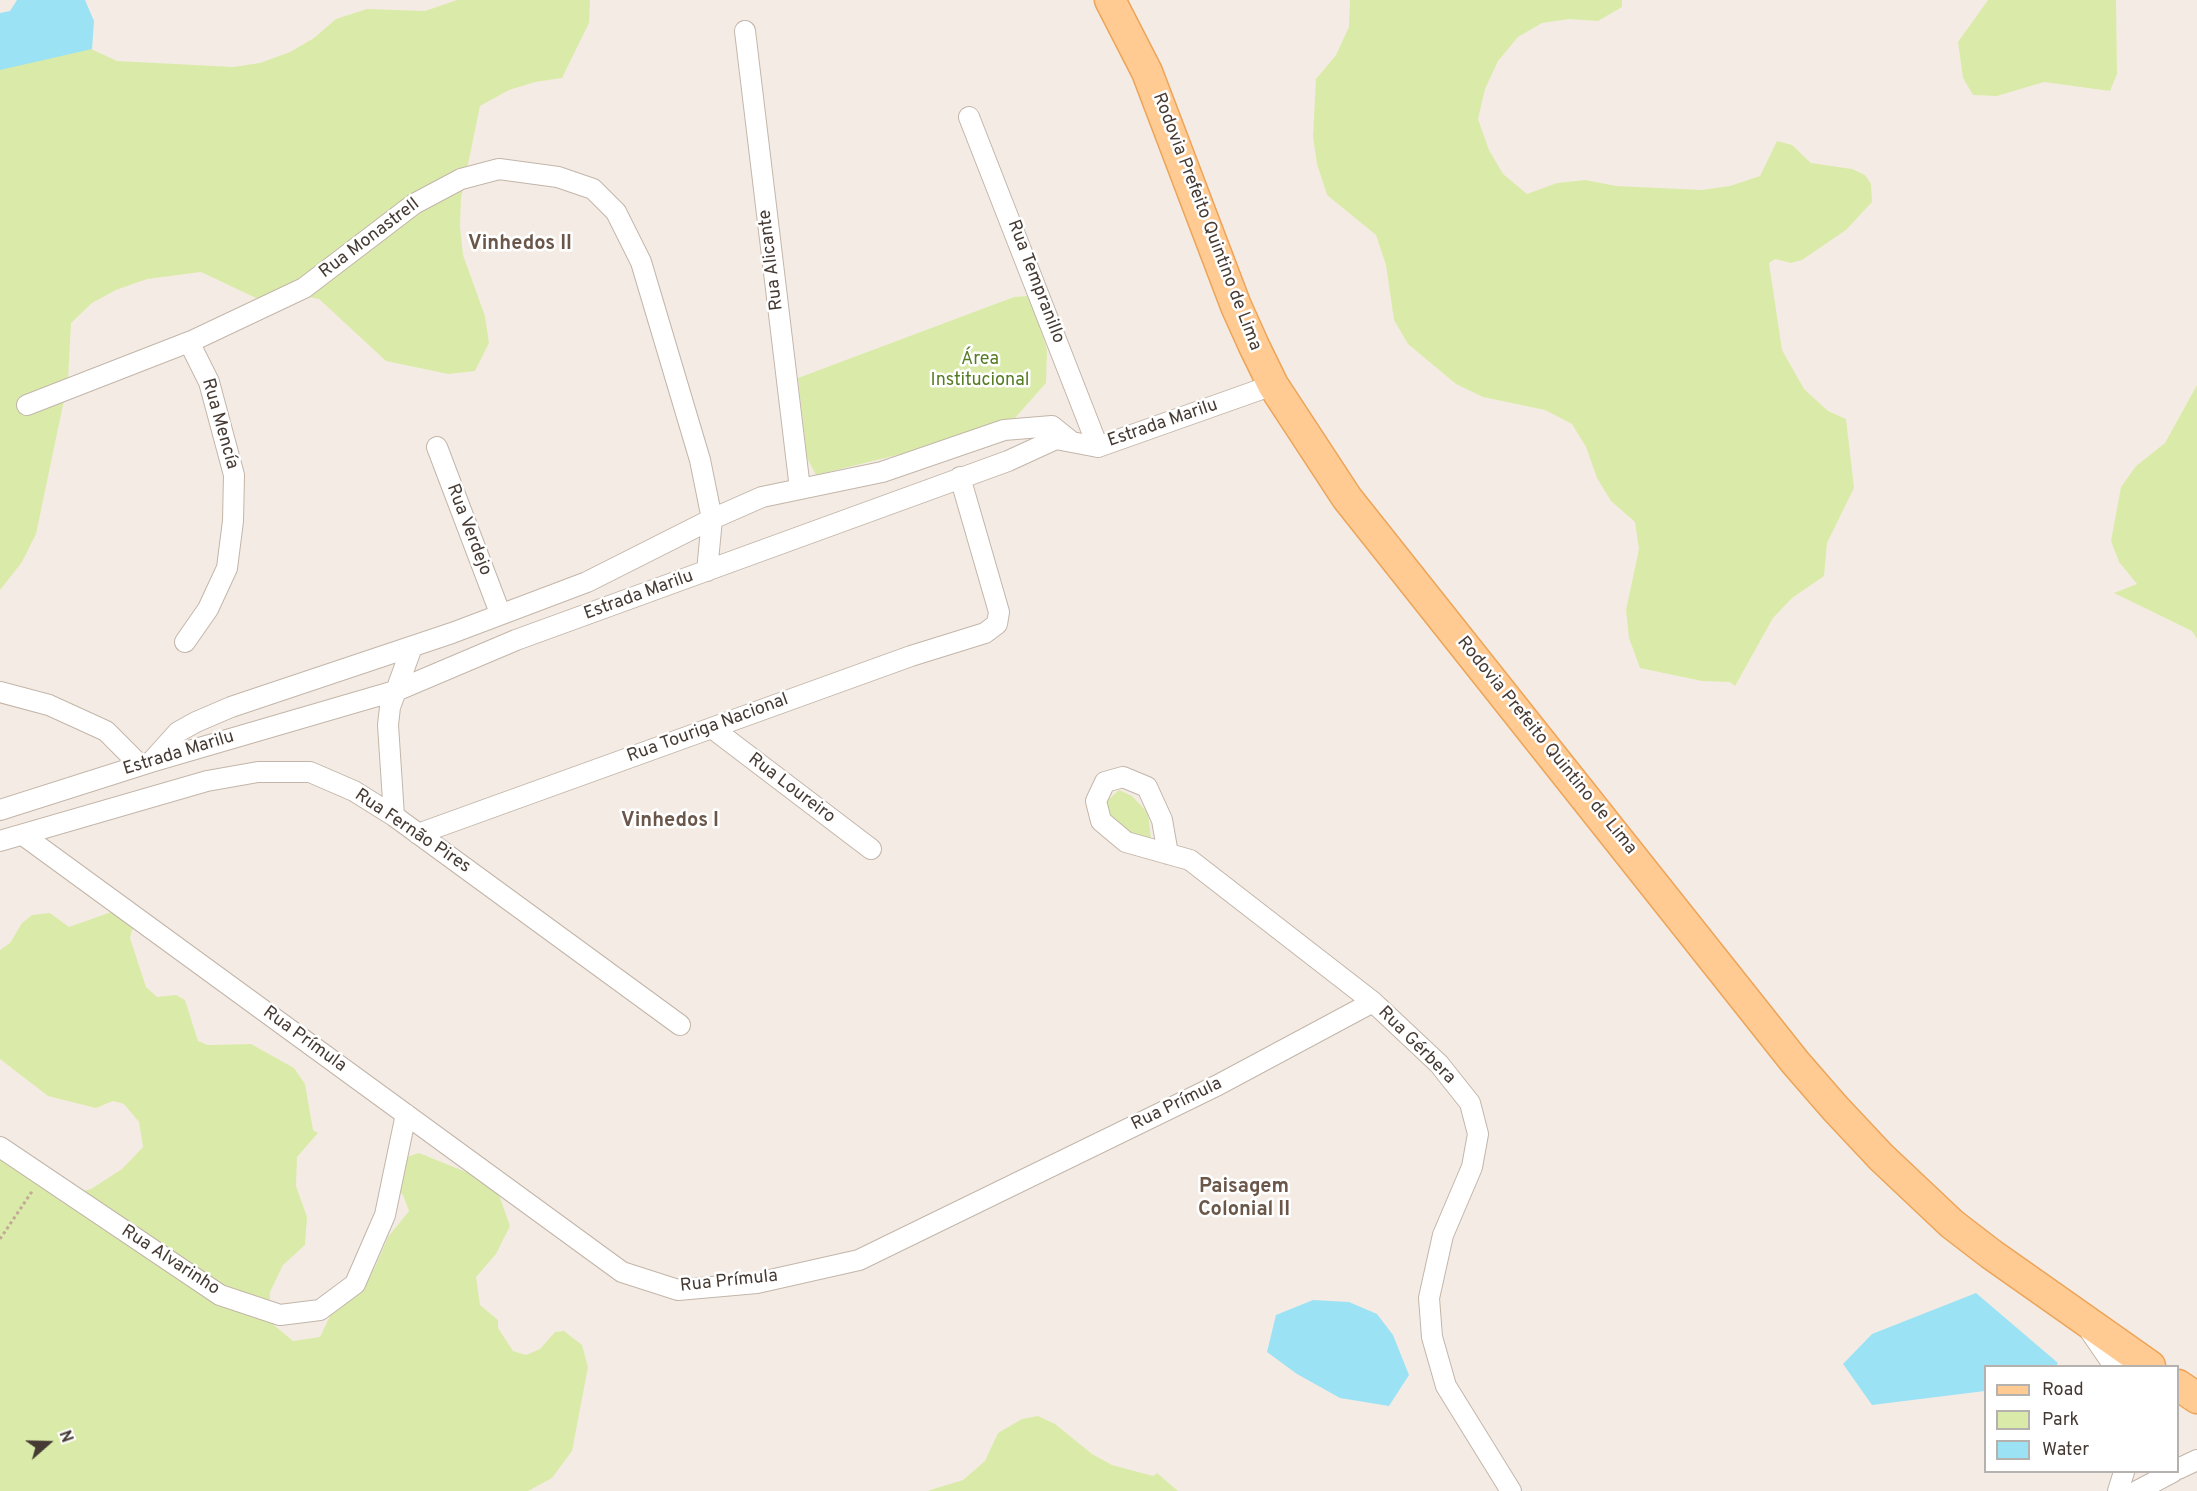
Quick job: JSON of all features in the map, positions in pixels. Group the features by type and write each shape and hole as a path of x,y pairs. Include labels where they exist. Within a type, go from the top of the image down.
{"main road":[{"name":"Rodovia Prefeito Quintino de Lima","path":"1110,0 1147,72 1236,306 1273,385 1347,498 1687,922 1795,1062 1881,1156 1953,1224 2079,1316 2135,1364"},
{"path":"2179,1386 2197,1398"}],"street":[{"name":"Rua Alicante","path":"745,31 800,489"},
{"name":"Rua Tempranillo","path":"969,117 1098,447"},
{"name":"Rua Monastrell","path":"27,405 189,342 304,288 414,204 461,180 498,169 558,177 593,189 616,212 641,262 700,460 712,519 708,572"},
{"name":"Rua Mencía","path":"185,642 208,609 226,568 233,521 234,475 209,382 189,342"},
{"name":"Estrada Marilu","path":"0,810 145,763 398,690 516,640 1008,461 1056,440 1098,447 1273,385"},
{"path":"0,692 49,705 106,731 145,763 178,732 196,722 231,707 412,647 586,582 712,519 762,497 882,472 1004,430 1052,426 1077,445"},
{"name":"Rua Verdejo","path":"437,447 500,614"},
{"name":"Rua Touriga Nacional","path":"418,834 911,656 985,633 997,624 999,612 960,477"},
{"path":"394,816 387,724 390,707 412,647"},
{"name":"Rua Loureiro","path":"712,728 871,849"},
{"name":"Rua Fernão Pires","path":"0,841 207,781 258,772 310,772 354,791 394,816 680,1025"},
{"name":"Rua Prímula","path":"23,835 622,1272 678,1290 758,1282 859,1260 1218,1085 1373,1002"},
{"name":"Rua Gérbera","path":"1168,854 1190,860 1373,1002 1439,1064 1470,1103 1478,1134 1472,1167 1443,1235 1429,1298 1432,1337 1446,1386 1511,1491"},
{"name":"Rua Alvarinho","path":"0,1147 220,1295 279,1315 320,1310 355,1284 385,1215 406,1114"},
{"path":"2179,1469 2197,1460"},
{"path":"2118,1491 2124,1473"},
{"path":"2141,1484 2170,1473"}],"path":[{"path":"0,1239 42,1176"}],"green space":[{"path":"457,0 590,0 589,23 562,78 535,82 509,90 480,106 461,198 460,227 463,255 485,316 489,343 475,371 448,374 386,361 319,299 288,293 256,298 201,272 147,279 116,290 92,303 71,323 68,381 36,534 22,562 0,590 0,51 89,48 117,61 233,67 260,63 290,52 314,38 336,19 367,9 425,11"},
{"path":"1350,0 1622,0 1622,7 1598,21 1569,19 1542,23 1518,37 1498,61 1485,89 1478,119 1489,150 1503,174 1527,194 1557,183 1585,180 1616,186 1702,190 1730,186 1760,176 1777,141 1792,145 1811,163 1852,169 1865,175 1871,184 1872,202 1846,230 1802,260 1791,263 1775,259 1769,263 1782,350 1804,389 1828,411 1846,419 1854,488 1827,543 1824,576 1792,598 1773,618 1735,686 1730,682 1702,681 1640,668 1629,638 1626,610 1639,549 1635,522 1611,501 1597,478 1586,447 1572,424 1545,410 1483,397 1456,384 1408,344 1394,320 1386,265 1376,235 1327,195 1317,164 1313,137 1316,79 1336,55 1349,27"},
{"path":"1988,0 2116,0 2117,74 2110,91 2044,82 1997,96 1973,95 1963,78 1958,42"},
{"name":"Área Institucional","path":"1027,296 1036,313 1047,350 1046,383 1015,418 905,453 816,475 807,458 798,378 1014,297"},
{"path":"2197,385 2197,639 2192,631 2114,593 2137,584 2119,562 2111,541 2121,487 2136,466 2165,443"},
{"path":"1119,790 1132,796 1148,813 1151,839 1131,837 1112,821 1105,803"},
{"path":"117,910 140,923 132,930 130,938 146,987 157,997 176,995 185,1000 198,1041 208,1045 251,1044 294,1068 305,1084 313,1130 318,1133 297,1157 296,1186 307,1217 305,1245 283,1265 270,1292 269,1321 293,1341 320,1337 333,1310 375,1267 388,1237 409,1211 403,1195 386,1178 388,1163 419,1153 486,1180 499,1195 510,1226 496,1254 476,1277 480,1305 498,1320 498,1328 513,1351 526,1355 540,1349 555,1332 564,1331 582,1345 588,1367 572,1451 552,1478 528,1491 0,1491 0,1154 79,1192 91,1189 122,1169 143,1147 139,1122 124,1104 113,1101 96,1108 48,1096 0,1059 0,950 10,943 22,923 32,915 50,913 69,927"},
{"path":"1038,1416 1055,1424 1092,1454 1112,1465 1153,1476 1157,1473 1178,1491 927,1491 963,1480 985,1461 998,1433 1022,1419"}],"water":[{"path":"17,0 85,0 94,21 92,49 0,70 0,13 10,11"},
{"path":"1976,1293 2058,1363 2057,1365 1984,1365 1984,1391 1872,1405 1843,1364 1872,1334"},
{"path":"1313,1300 1349,1302 1377,1314 1393,1335 1409,1375 1389,1406 1340,1398 1297,1374 1267,1352 1276,1315"}],"district":[{"name":"Vinhedos II","path":"520,245"},
{"name":"Vinhedos I","path":"670,822"},
{"name":"Paisagem Colonial II","path":"1244,1200"}]}
